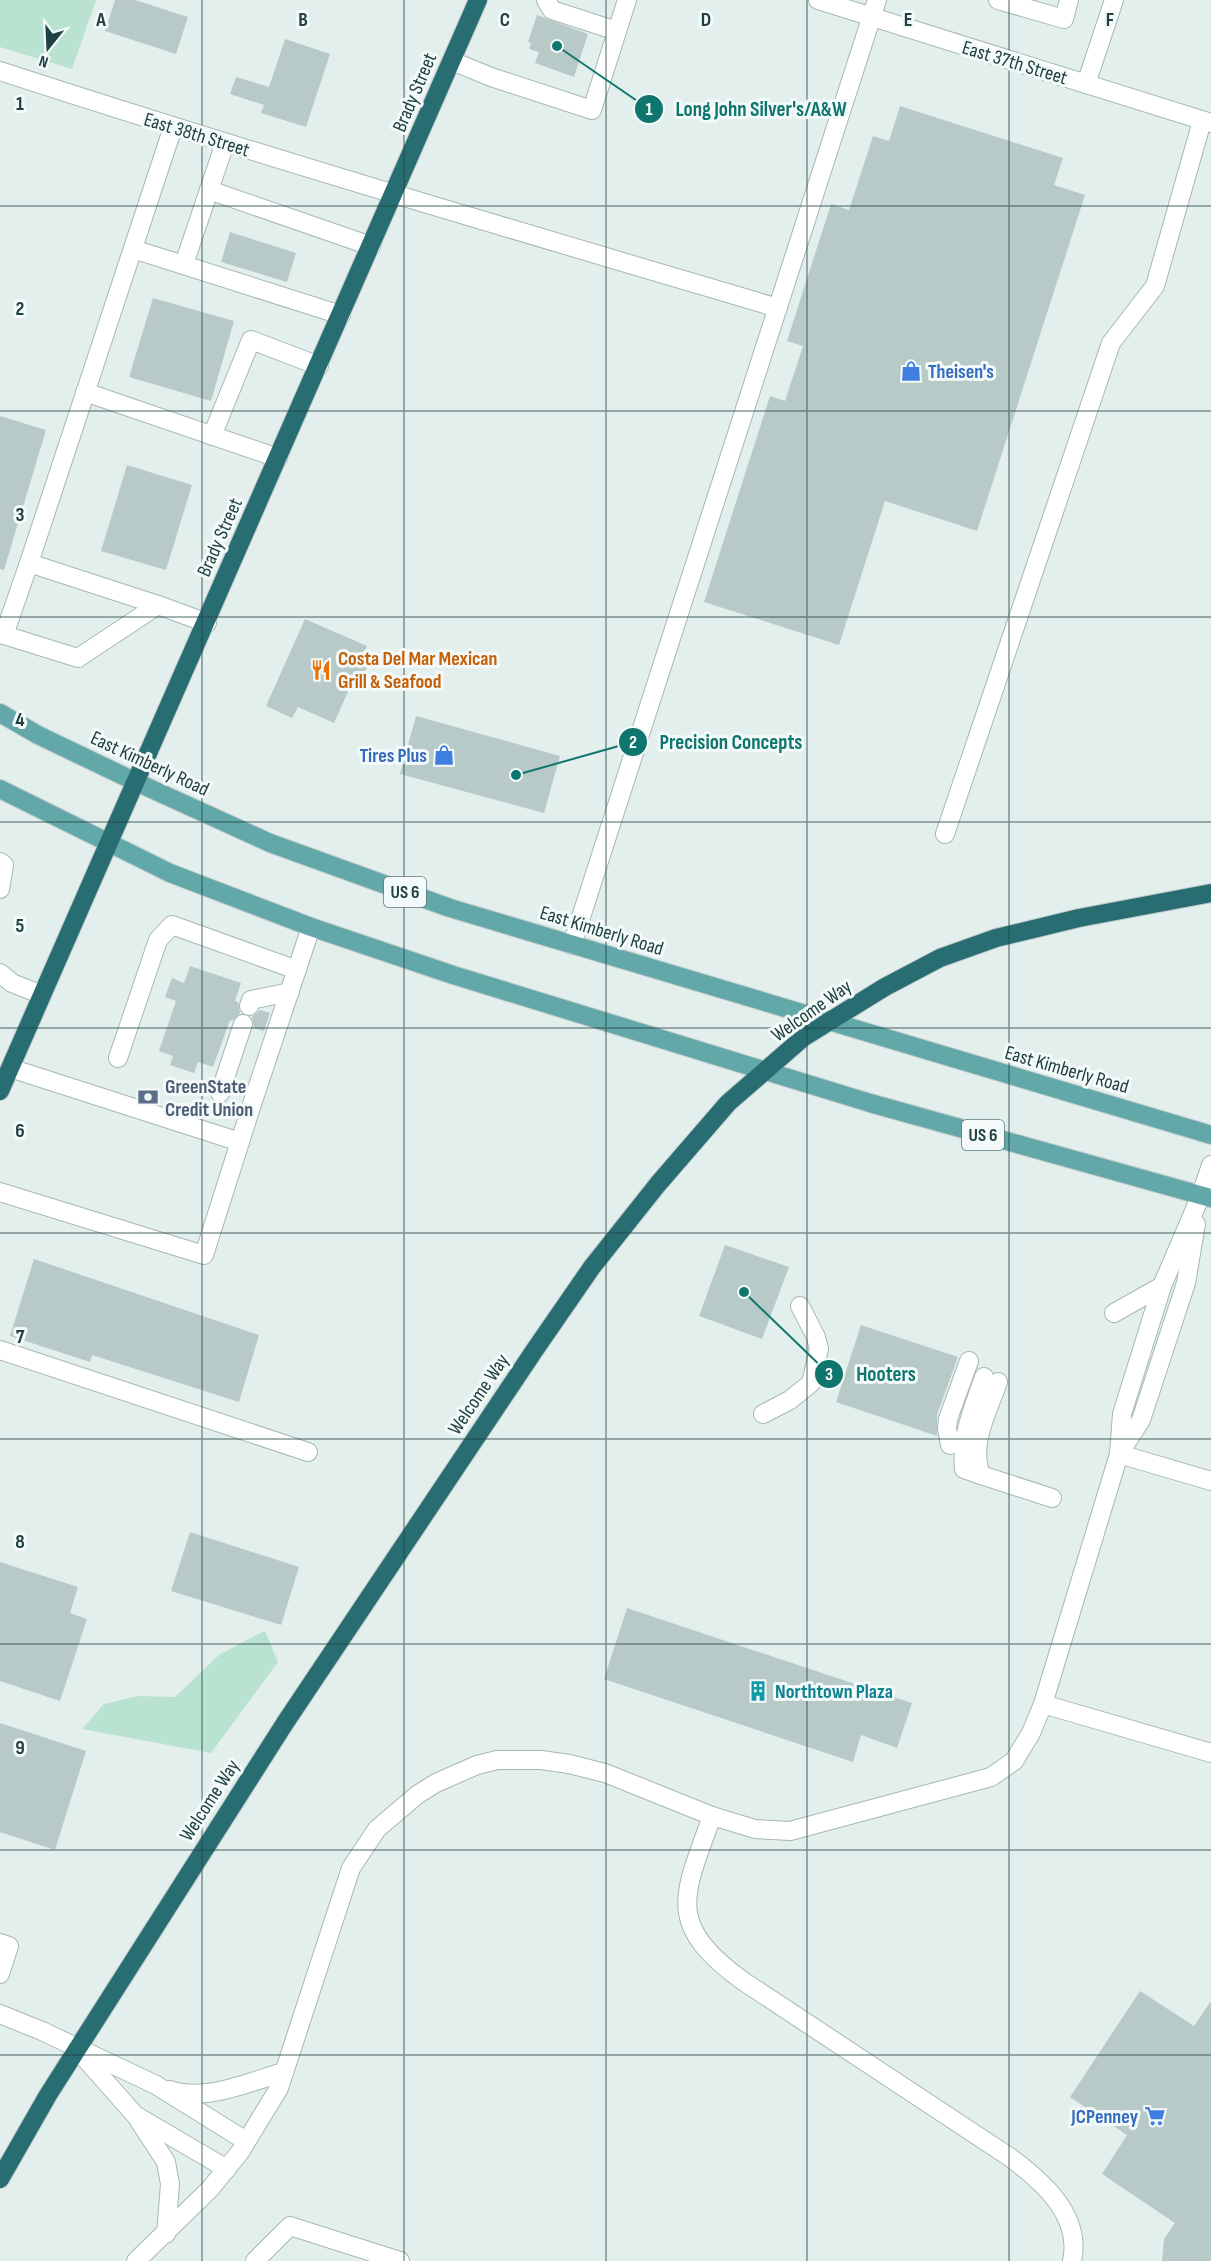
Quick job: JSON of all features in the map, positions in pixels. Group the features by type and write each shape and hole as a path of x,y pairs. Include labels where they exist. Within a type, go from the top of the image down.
{"highway":[{"name":"Brady Street","path":"0,1091 478,0"},
{"name":"Welcome Way","path":"0,2180 48,2095 291,1713 534,1351 592,1267 658,1184 728,1103 804,1037 885,987 940,958 996,938 1079,918 1211,893"}],"main road":[{"name":"East Kimberly Road","path":"0,713 136,782 270,843 450,908 1211,1135"},
{"name":"US 6","path":"0,789 170,873 311,927 453,975 870,1103 1206,1197"}],"street":[{"path":"546,0 552,10 617,32"},
{"path":"452,61 491,77 592,110 627,0"},
{"name":"East 37th Street","path":"818,0 874,9 1086,84 1206,122"},
{"path":"998,0 1064,20 1069,0"},
{"path":"1086,84 1114,0"},
{"path":"572,945 874,9"},
{"name":"East 38th Street","path":"0,71 225,143 778,308"},
{"path":"945,834 1111,343 1155,286 1206,122"},
{"path":"158,605 78,658 2,634 29,563 173,127"},
{"path":"184,264 225,143"},
{"path":"209,190 371,246"},
{"path":"133,249 341,315"},
{"path":"212,436 251,340 319,366"},
{"path":"86,392 278,458"},
{"path":"29,563 207,623"},
{"path":"0,862 4,865 0,889"},
{"path":"118,1058 158,940 172,925 297,969"},
{"path":"0,1192 204,1255 311,927"},
{"path":"0,973 12,983 42,995"},
{"path":"249,1006 250,1000 290,992"},
{"path":"220,1093 243,1024"},
{"path":"10,1068 240,1142"},
{"path":"1119,1454 1141,1420 1186,1283 1211,1165"},
{"path":"136,2261 210,2189 246,2141 279,2088 351,1868 377,1829 417,1795 436,1783 477,1765 496,1760 541,1760 605,1773 712,1816 755,1829 790,1831 991,1777 1014,1761 1031,1733 1043,1704 1119,1454 1122,1414 1162,1286 1206,1197"},
{"path":"1114,1312 1162,1286"},
{"path":"763,1414 790,1400 811,1383 819,1348 816,1336 800,1306"},
{"path":"0,1350 308,1452"},
{"path":"972,1472 962,1448 981,1373 950,1445 956,1460 972,1472 1052,1498"},
{"path":"1119,1454 1211,1481"},
{"path":"1043,1704 1211,1753"},
{"path":"712,1816 691,1874 687,1893 689,1920 700,1943 724,1967 743,1981 1011,2158 1043,2183 1055,2198 1070,2230 1074,2249 1072,2261"},
{"path":"0,1943 9,1946 0,1974"},
{"path":"0,2014 178,2093 205,2095 284,2072"},
{"path":"77,2049 135,2115 166,2162 170,2184 166,2234"},
{"path":"156,2085 246,2141"},
{"path":"135,2115 226,2169"},
{"path":"255,2261 290,2226 400,2261"}],"green space":[{"path":"0,0 96,0 72,69 0,47"},
{"path":"265,1631 278,1662 211,1753 82,1729 104,1704 138,1696 175,1697 220,1654"}],"building":[{"path":"115,0 135,0 188,17 176,54 105,31"},
{"path":"537,15 588,34 574,77 535,63 539,52 529,49 531,43 528,42"},
{"path":"285,39 330,54 306,127 261,113 264,105 230,94 236,77 269,87"},
{"name":"Theisen's","path":"900,106 1063,158 1054,185 1085,195 977,531 885,501 839,645 704,602 770,396 785,401 803,346 787,341 831,204 849,210 873,136 889,141"},
{"path":"230,232 296,253 287,282 221,262"},
{"path":"153,298 234,321 211,401 129,377"},
{"path":"0,416 46,430 4,570 0,569"},
{"path":"127,465 192,485 166,570 101,551"},
{"name":"Costa Del Mar Mexican Grill & Seafood","path":"305,619 367,646 361,661 368,664 362,679 355,676 334,723 298,707 292,718 266,706"},
{"path":"416,716 560,756 544,813 400,774"},
{"path":"190,966 241,983 235,1001 238,1002 240,1013 232,1021 230,1020 213,1067 198,1062 194,1073 170,1065 173,1056 159,1051 176,1001 165,997 172,978 184,983"},
{"path":"260,1010 270,1013 264,1031 254,1028 252,1017"},
{"path":"725,1245 789,1267 762,1339 699,1316"},
{"path":"34,1259 259,1335 239,1402 92,1355 90,1362 10,1336"},
{"path":"861,1325 958,1357 937,1415 937,1436 836,1402"},
{"path":"190,1532 299,1567 281,1625 171,1591"},
{"path":"0,1562 78,1587 70,1613 87,1619 60,1701 0,1681"},
{"name":"Northtown Plaza","path":"627,1608 912,1703 897,1748 861,1735 853,1762 604,1679"},
{"path":"0,1723 86,1751 55,1850 0,1832"},
{"name":"JCPenney","path":"1140,1991 1194,2026 1211,2001 1211,2261 1162,2261 1164,2239 1175,2223 1102,2174 1127,2135 1070,2097"}],"place":[{"name":"Long John Silver's/A&W","path":"557,46"},
{"name":"Theisen's","path":"911,371"},
{"name":"Costa Del Mar Mexican Grill & Seafood","path":"321,670"},
{"name":"Tires Plus","path":"444,755"},
{"name":"Precision Concepts","path":"516,775"},
{"name":"GreenState Credit Union","path":"148,1097"},
{"name":"Hooters","path":"744,1292"},
{"name":"Northtown Plaza","path":"758,1691"},
{"name":"JCPenney","path":"1155,2116"}]}
